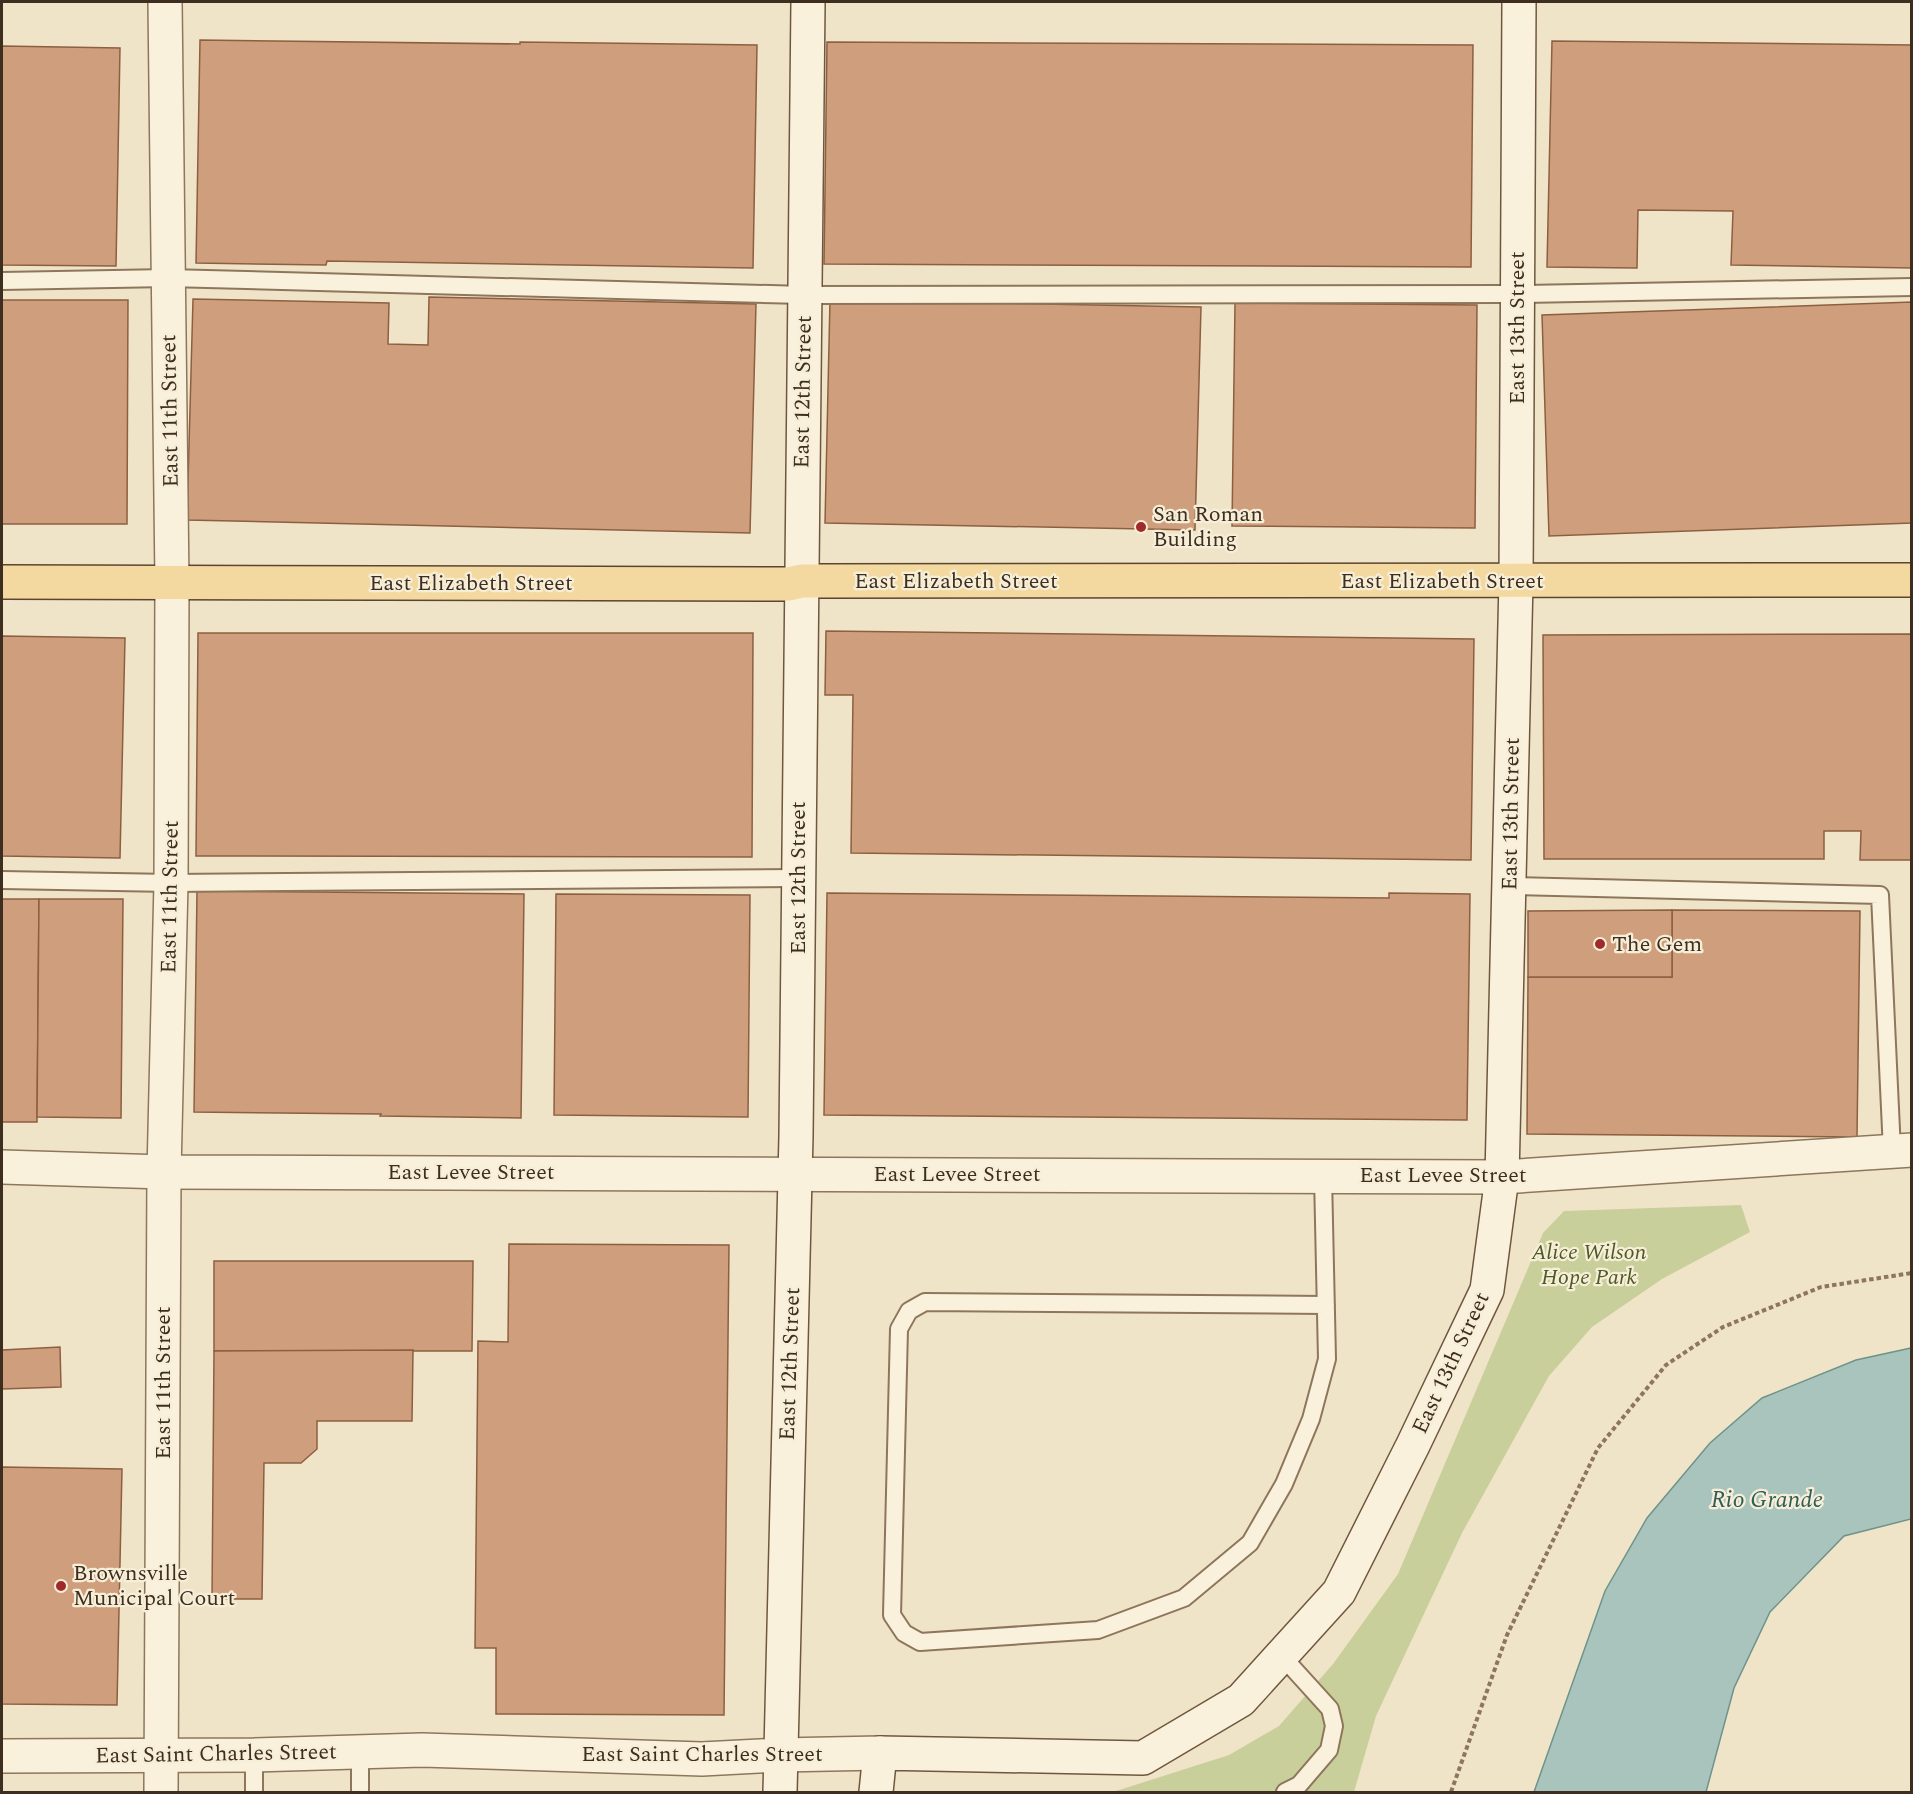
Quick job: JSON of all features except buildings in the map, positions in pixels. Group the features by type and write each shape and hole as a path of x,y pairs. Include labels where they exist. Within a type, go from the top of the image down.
{"main road":[{"name":"East Elizabeth Street","path":"2,582 789,584 801,581 1911,580"}],"street":[{"name":"East 11th Street","path":"161,1792 164,1172 171,883 172,583 165,2"},
{"name":"East 12th Street","path":"780,1792 795,1173 808,2"},
{"name":"East 13th Street","path":"1339,1592 1413,1445 1486,1290 1502,1177 1516,580 1519,2"},
{"name":"East Levee Street","path":"2,1167 164,1172 1502,1177 1902,1151"},
{"name":"East Saint Charles Street","path":"2,1756 254,1755 422,1750 702,1759 880,1753 1143,1758 1241,1700 1339,1592"},
{"path":"876,1792 880,1753"}],"lane":[{"path":"2,281 168,278 804,295 1518,294 1911,287"},
{"path":"2,880 171,883 798,878"},
{"path":"1509,886 1880,895 1902,1151"},
{"path":"1323,1176 1326,1305 1327,1359 1311,1419 1284,1484 1250,1543 1184,1598 1098,1630 920,1642 904,1633 892,1615 898,1329 909,1311 925,1302 1326,1305"},
{"path":"1281,1655 1330,1709 1334,1726 1329,1750 1299,1785 1285,1792"},
{"path":"360,1751 360,1792"},
{"path":"254,1755 254,1792"}],"path":[{"path":"1451,1792 1507,1635 1598,1448 1666,1365 1723,1328 1821,1287 1911,1273"}],"green space":[{"name":"Alice Wilson Hope Park","path":"1741,1205 1750,1232 1662,1279 1592,1327 1549,1376 1462,1533 1376,1716 1354,1792 1113,1792 1229,1755 1279,1726 1333,1664 1398,1574 1543,1233 1564,1211"}],"water":[{"name":"Rio Grande","path":"1911,1348 1911,1519 1844,1536 1770,1612 1734,1688 1706,1792 1534,1792 1605,1591 1647,1518 1710,1443 1762,1398 1856,1360"}],"place":[{"name":"San Roman Building","path":"1141,527"},
{"name":"The Gem","path":"1600,944"},
{"name":"Brownsville Municipal Court","path":"61,1586"}]}
